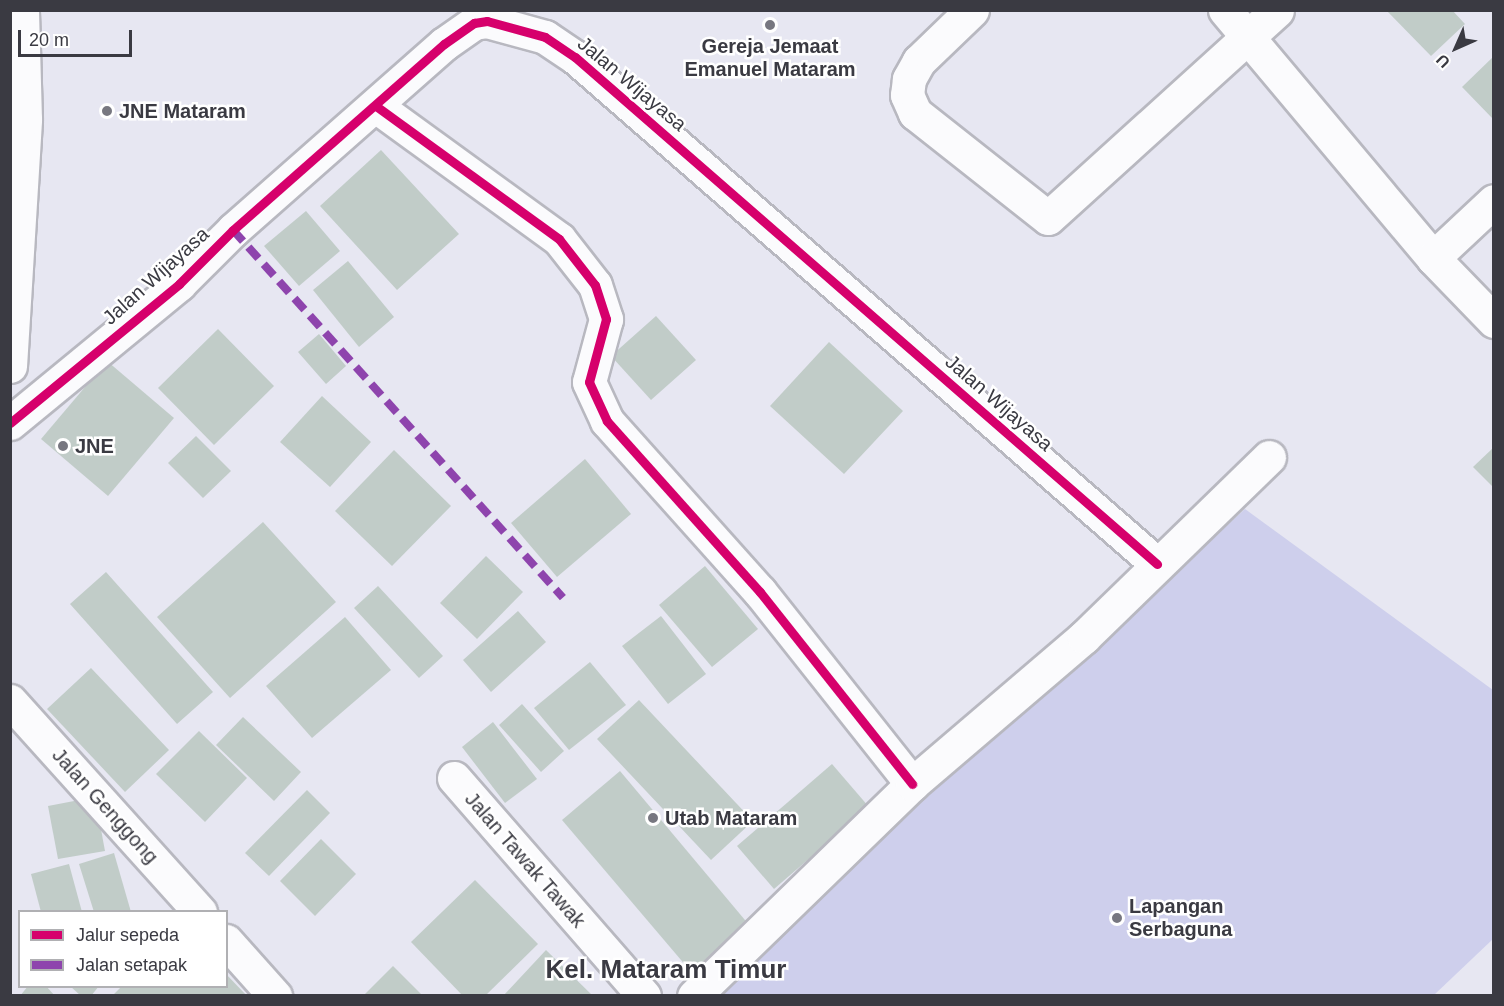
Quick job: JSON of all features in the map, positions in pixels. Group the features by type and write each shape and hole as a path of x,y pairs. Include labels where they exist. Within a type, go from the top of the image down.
{"street":[{"path":"10,366 25,119 22,10"},
{"path":"972,10 919,61 909,79 907,95 915,113 1048,218 1276,10"},
{"path":"1225,10 1246,38 1432,258 1494,321"},
{"name":"Jalan Wijayasa","path":"10,423 178,285 233,230 444,44 474,23 511,25 545,37 575,57 1156,564"},
{"path":"376,106 559,238 595,285 606,319 589,382 607,421 760,592 912,784"},
{"path":"1432,258 1494,201"},
{"path":"694,996 912,784 1084,637 1156,564 1269,457"},
{"name":"Jalan Genggong","path":"10,701 198,910"},
{"name":"Jalan Tawak Tawak","path":"454,778 644,996"},
{"path":"228,943 276,996"}],"shaded area":[{"path":"1245,509 1493,690 1493,939 1434,995 698,996"}],"building":[{"path":"1386,10 1452,10 1465,24 1431,56"},
{"path":"1494,56 1494,120 1462,87"},
{"path":"381,150 459,234 397,290 320,206"},
{"path":"306,211 340,251 299,286 264,246"},
{"path":"348,261 394,317 359,347 313,290"},
{"path":"656,316 696,360 651,400 611,356"},
{"path":"218,329 274,386 214,445 158,388"},
{"path":"319,334 346,366 326,384 298,352"},
{"path":"829,342 903,411 844,474 770,406"},
{"path":"107,361 174,418 108,496 41,439"},
{"path":"322,396 371,442 330,487 280,442"},
{"path":"196,436 231,471 203,498 168,463"},
{"path":"1494,447 1494,488 1473,467"},
{"path":"394,450 451,506 392,566 335,511"},
{"path":"585,459 631,514 557,577 511,523"},
{"path":"263,522 336,602 230,698 157,617"},
{"path":"486,556 523,592 477,639 440,603"},
{"path":"705,566 758,629 712,667 659,605"},
{"path":"106,572 213,692 177,724 70,604"},
{"path":"378,586 443,656 419,678 354,608"},
{"path":"518,611 546,642 491,692 463,660"},
{"path":"661,616 706,674 668,704 622,646"},
{"path":"345,617 391,670 312,738 266,686"},
{"path":"590,662 626,705 569,750 534,708"},
{"path":"91,668 169,750 125,792 47,709"},
{"path":"639,700 753,821 711,860 597,739"},
{"path":"522,704 564,751 541,772 499,725"},
{"path":"243,717 301,772 274,801 216,745"},
{"path":"493,722 537,779 505,803 462,747"},
{"path":"199,731 247,778 205,822 156,774"},
{"path":"832,764 869,807 774,889 737,846"},
{"path":"620,771 755,932 698,980 562,820"},
{"path":"307,790 330,813 269,876 245,853"},
{"path":"95,797 105,851 58,859 48,806"},
{"path":"321,839 356,874 315,916 280,881"},
{"path":"114,853 130,910 93,910 79,864"},
{"path":"69,864 81,910 40,910 31,874"},
{"path":"475,880 538,944 485,996 463,996 411,942"},
{"path":"546,950 593,996 503,996"},
{"path":"393,966 423,996 363,996"},
{"path":"228,976 247,996 112,996 120,988 228,988"},
{"path":"26,988 48,988 55,996 20,996"},
{"path":"72,988 97,988 91,996 81,996"}],"marked path":[{"path":"233,230 563,598"}],"cycle path":[{"path":"10,423 179,284 233,230 444,44 474,23 487,21 545,37 575,57 1157,564"},
{"path":"376,106 559,239 595,285 606,319 589,382 607,421 760,592 912,784"}],"place":[{"name":"Gereja Jemaat Emanuel Mataram","path":"770,25"},
{"name":"JNE Mataram","path":"107,111"},
{"name":"JNE","path":"63,446"},
{"name":"Utab Mataram","path":"653,818"},
{"name":"Lapangan Serbaguna","path":"1117,918"}],"district":[{"name":"Kel. Mataram Timur","path":"666,970"}]}
